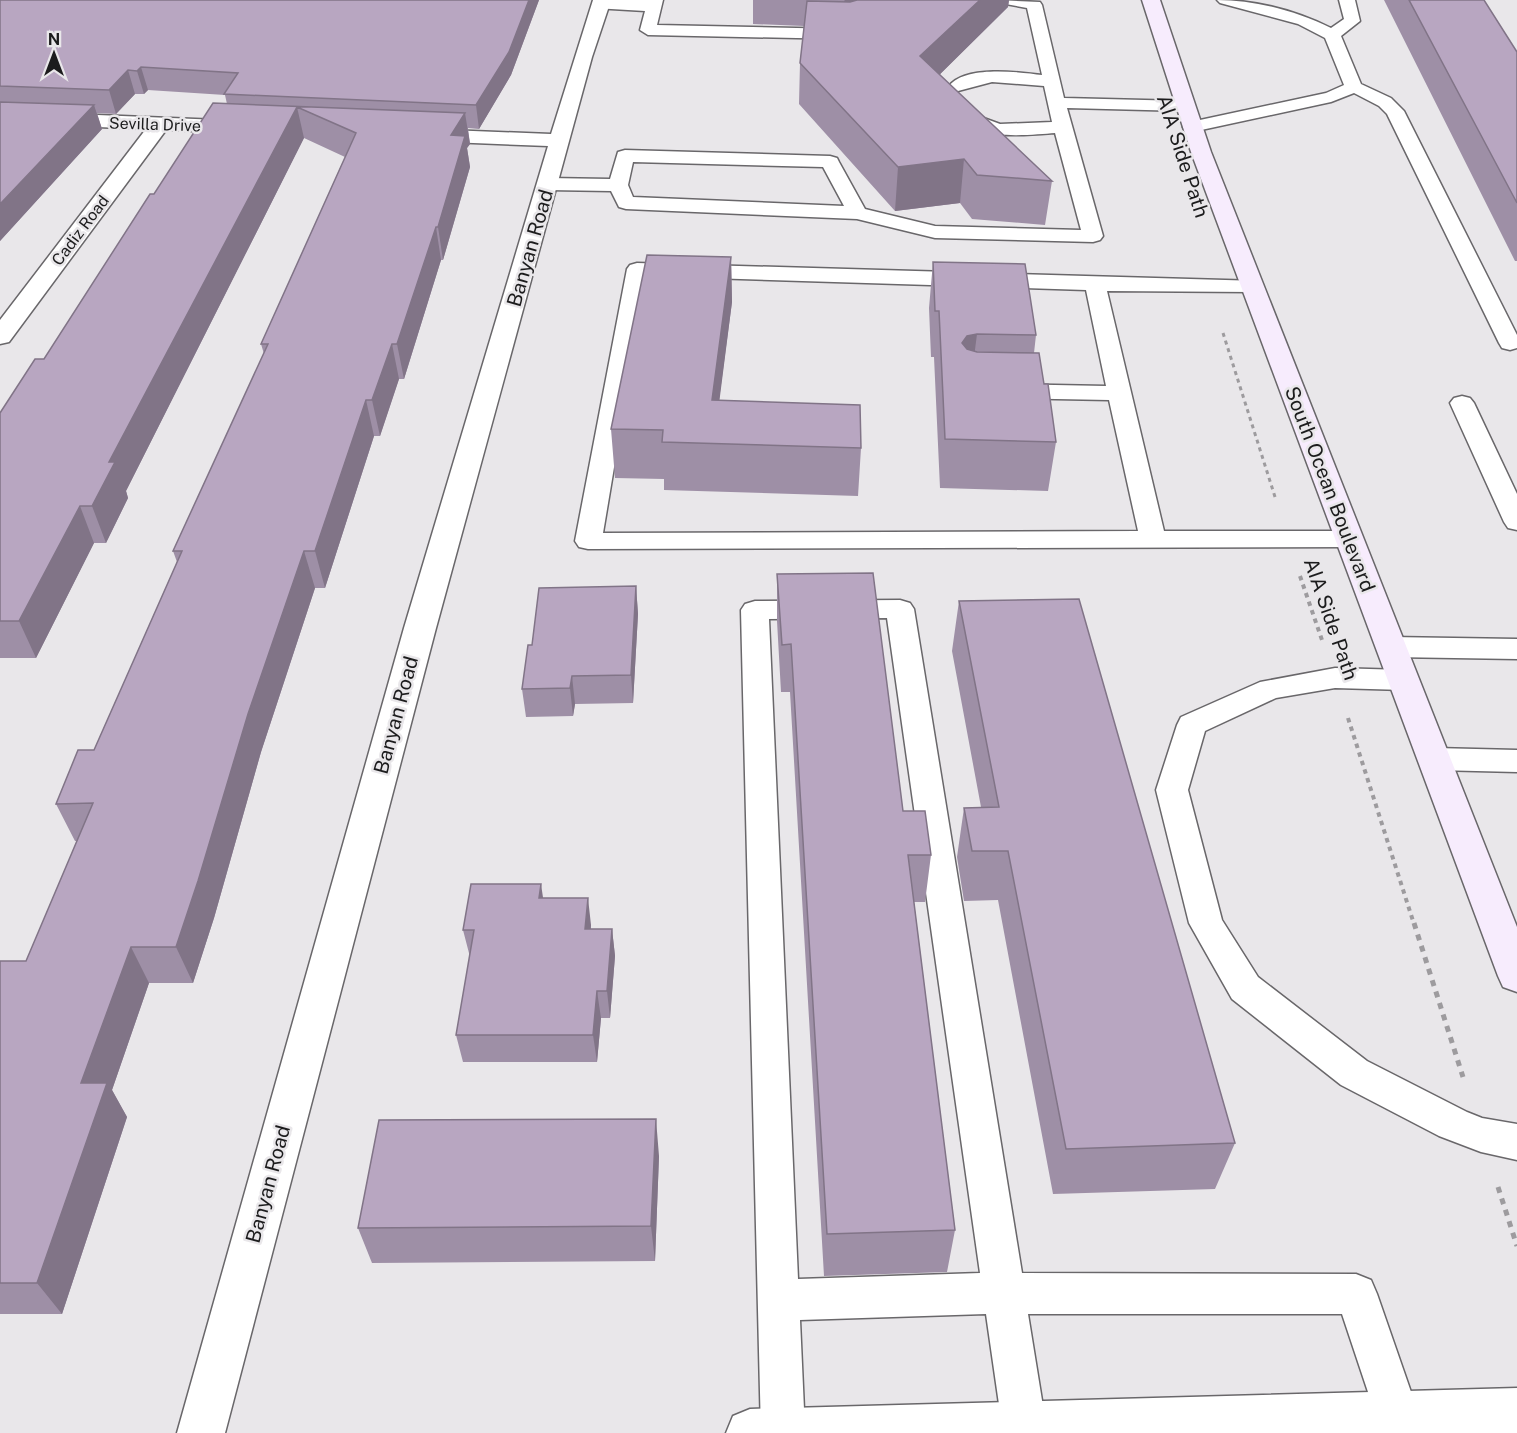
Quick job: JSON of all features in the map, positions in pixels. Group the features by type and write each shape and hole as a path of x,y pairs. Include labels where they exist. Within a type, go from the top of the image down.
{"main road":[{"name":"South Ocean Boulevard","path":"1151,0 1189,117 1252,286 1517,976"}],"street":[{"name":"Banyan Road","path":"201,1433 420,628 583,57 601,3"},
{"name":"Sevilla Drive","path":"0,117 268,129"},
{"name":"Cadiz Road","path":"0,337 160,124"},
{"path":"399,134 561,140"},
{"path":"766,1432 1517,1412"}],"lane":[{"path":"857,213 830,162 625,156 618,185 626,203 857,213 935,232 1093,236 1062,127 1034,5 1005,0"},
{"path":"1225,0 1304,21 1332,35 1354,87 1385,102 1395,111 1510,343"},
{"path":"1332,35 1352,21 1347,0"},
{"path":"601,3 654,3 648,30 848,34 856,27"},
{"path":"958,86 973,77 998,76 1052,82"},
{"path":"1058,103 1189,117 1331,97 1354,87"},
{"path":"964,117 992,130 1019,131 1062,127"},
{"path":"548,184 618,185"},
{"path":"1252,286 1095,284 637,269 588,541 1349,539"},
{"path":"1095,284 1153,540"},
{"path":"982,390 1120,393"},
{"path":"1462,403 1517,522"},
{"path":"766,1432 778,1300 755,610 900,609 1024,1425"},
{"path":"1391,647 1517,649"},
{"path":"1404,680 1335,678 1270,689 1192,725 1172,790 1206,923 1245,988 1354,1073 1453,1124 1482,1135 1517,1142"},
{"path":"1435,759 1517,761"},
{"path":"778,1300 1004,1293 1356,1294 1397,1415"}],"path":[{"name":"AIA Side Path","path":"1208,286 1517,1246"}],"building":[{"path":"0,0 529,0 509,52 476,105 224,94 238,73 141,67 137,71 128,70 109,90 0,86"},
{"path":"857,0 980,0 920,56 1052,181 977,175 964,159 898,167 800,63 807,1 850,2"},
{"path":"1409,0 1484,0 1517,52 1517,203"},
{"path":"0,102 94,105 0,204"},
{"path":"213,103 465,113 451,135 465,136 438,227 436,227 397,344 392,344 372,400 366,400 315,551 304,551 248,714 176,947 131,947 81,1083 107,1083 37,1283 0,1283 0,961 26,961 93,803 56,804 78,750 94,750 182,551 173,551 268,344 261,344 356,133 297,107 109,462 115,462 92,506 80,506 19,621 0,621 0,413 35,359 44,359 150,194 154,194"},
{"path":"647,255 731,257 712,400 860,405 861,448 662,442 663,430 611,429"},
{"path":"933,262 1025,264 1036,335 977,334 967,336 962,343 967,349 977,352 1039,353 1044,384 1048,384 1056,442 945,439 939,311 935,311"},
{"path":"873,573 903,811 925,811 931,855 908,855 955,1230 827,1234 791,644 782,645 777,574"},
{"path":"636,586 631,675 572,676 570,688 522,689 528,645 532,645 539,588"},
{"path":"1079,599 1235,1143 1066,1149 1008,851 972,851 964,808 999,807 959,601"},
{"path":"471,884 541,884 539,898 588,898 585,929 612,929 607,991 597,991 593,1035 456,1035 474,930 463,930"},
{"path":"656,1119 651,1226 358,1228 379,1120"}]}
